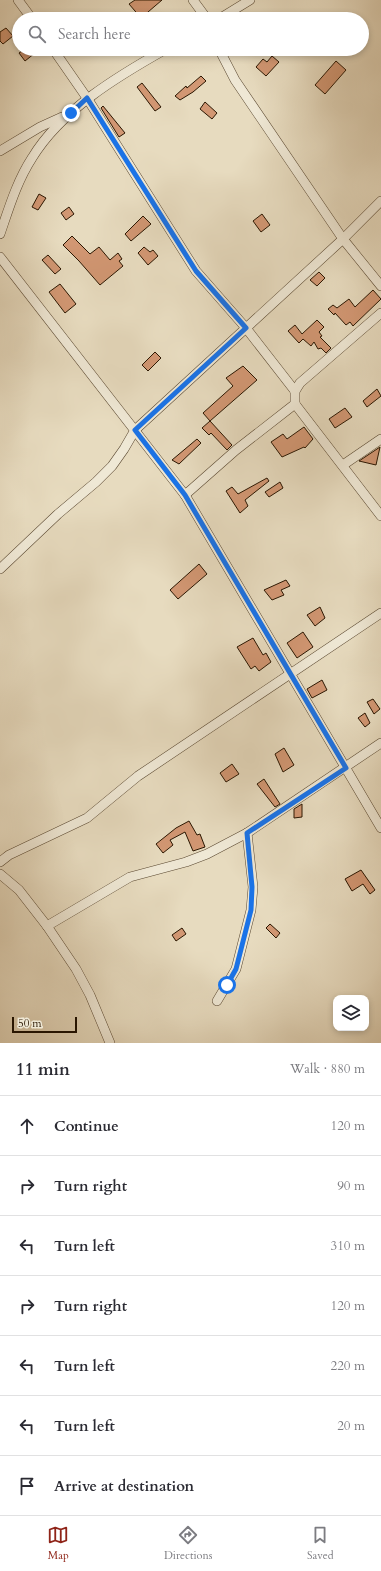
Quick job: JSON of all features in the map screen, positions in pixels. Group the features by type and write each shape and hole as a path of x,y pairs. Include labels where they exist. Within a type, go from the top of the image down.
{"street":[{"path":"18,0 27,12"},
{"path":"193,0 202,12"},
{"path":"230,12 250,0"},
{"path":"58,56 87,98 196,271 246,328 295,391"},
{"path":"0,234 14,194 31,158 54,128 87,98 155,56"},
{"path":"223,56 235,80 343,239 381,286"},
{"path":"0,151 40,127 71,113"},
{"path":"0,568 58,514 96,482 120,455 135,430 343,239 381,201"},
{"path":"0,257 185,495 381,828"},
{"path":"381,313 300,383 295,391 295,404 381,516"},
{"path":"185,495 236,450 295,404"},
{"path":"343,465 381,438"},
{"path":"0,862 16,852 87,818 138,776 381,614"},
{"path":"47,926 130,877 186,862 207,854 247,833 346,768 381,743"},
{"path":"217,1001 236,969 251,910 252,887 247,833"},
{"path":"0,874 19,890 47,926 76,969 90,995 110,1043"}],"building":[{"path":"135,0 162,0 148,12 136,12 129,4"},
{"path":"6,28 12,37 3,44 0,41 0,32"},
{"path":"21,56 31,56 25,61"},
{"path":"272,56 279,62 266,76 256,67 263,59 267,62"},
{"path":"336,61 346,70 325,94 315,85"},
{"path":"201,76 206,81 193,92 180,100 175,96 186,86 187,88"},
{"path":"142,83 161,107 155,111 137,87"},
{"path":"205,102 217,113 212,119 200,109"},
{"path":"103,106 125,133 119,137 101,108"},
{"path":"39,194 46,198 38,210 32,207"},
{"path":"69,207 74,214 66,220 61,213"},
{"path":"262,214 270,225 261,232 253,221"},
{"path":"143,216 151,224 131,241 125,234"},
{"path":"72,236 90,254 99,247 110,260 118,253 122,259 119,261 123,266 100,285 63,245"},
{"path":"144,247 150,252 153,250 158,256 148,265 138,253"},
{"path":"48,255 61,269 55,274 42,260"},
{"path":"319,272 325,278 317,286 310,280"},
{"path":"60,284 76,304 65,313 49,292"},
{"path":"373,290 381,299 353,326 350,322 346,325 335,313 334,315 328,309 333,305 337,308 349,299 355,307"},
{"path":"317,320 324,327 319,332 322,336 320,337 331,348 326,353 321,348 318,349 314,342 311,346 303,339 299,343 288,331 295,325 302,334"},
{"path":"155,352 161,358 148,371 142,365"},
{"path":"243,366 257,380 210,421 203,413 233,386 226,378"},
{"path":"377,389 381,396 367,407 363,401"},
{"path":"345,408 352,417 335,428 329,419"},
{"path":"210,421 232,445 227,450 211,433 209,435 202,428"},
{"path":"304,427 313,439 305,448 304,447 282,457 271,442 283,434 287,439"},
{"path":"197,439 201,443 179,464 172,460"},
{"path":"380,447 376,465 359,461"},
{"path":"267,478 269,481 245,500 248,506 240,513 226,491 232,487 238,494"},
{"path":"280,482 283,488 269,497 265,492"},
{"path":"199,564 207,574 178,599 170,590"},
{"path":"286,580 290,586 281,590 284,595 272,600 264,590"},
{"path":"320,607 325,618 315,626 307,615"},
{"path":"303,632 313,647 297,658 287,643"},
{"path":"253,638 263,655 266,653 271,662 259,671 255,666 251,669 237,647"},
{"path":"322,680 327,690 312,698 307,689"},
{"path":"373,699 380,709 374,714 367,702"},
{"path":"365,713 370,723 365,727 358,718"},
{"path":"284,748 294,765 283,772 275,754"},
{"path":"232,764 239,774 226,782 220,773"},
{"path":"264,779 280,804 275,807 257,784"},
{"path":"302,804 302,817 294,818 294,809"},
{"path":"189,821 197,835 200,834 205,847 193,851 185,832 170,840 173,845 163,853 156,844 176,828"},
{"path":"361,870 375,890 370,894 363,884 352,891 345,879"},
{"path":"270,924 280,933 276,938 266,928"},
{"path":"182,928 186,934 176,941 172,935"}],"route":[{"path":"71,113 87,98 196,271 246,328 135,430 185,495 346,768 247,833 252,887 251,910 236,969 227,985"}]}
